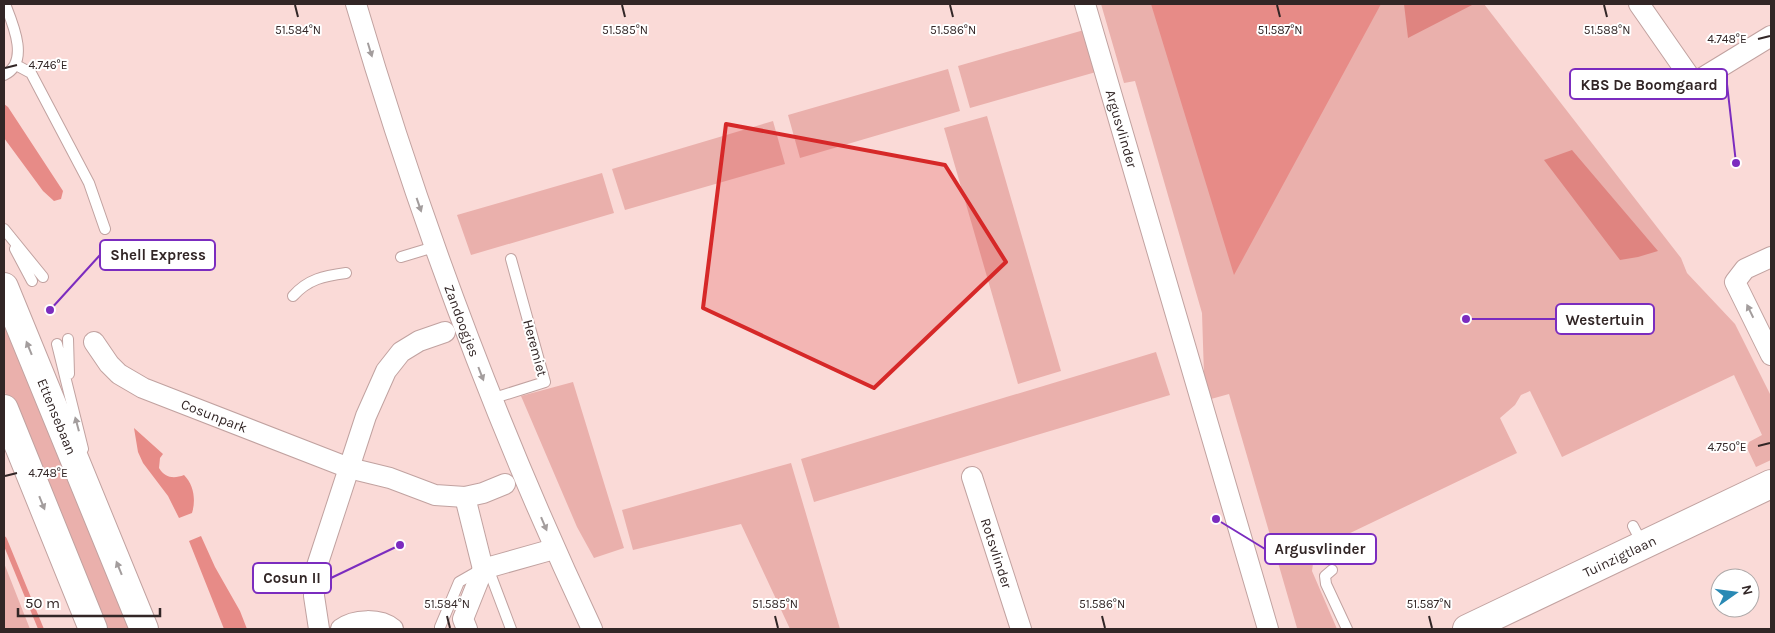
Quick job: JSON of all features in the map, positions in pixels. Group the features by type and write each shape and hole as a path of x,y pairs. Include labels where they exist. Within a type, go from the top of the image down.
{"main road":[{"name":"Ettensebaan","path":"4,287 144,629"},
{"path":"4,409 93,629"},
{"name":"Tuinzigtlaan","path":"1467,629 1638,536 1771,484"}],"street":[{"name":"Zandoogjes","path":"356,4 389,116 434,247 491,399 554,549 592,629"},
{"name":"Argusvlinder","path":"1085,4 1268,629"},
{"path":"1639,4 1694,83 1771,36"},
{"path":"1771,257 1745,269 1735,282 1771,355"},
{"path":"319,629 314,596 315,572 366,416 386,371 401,352 419,341 445,332"},
{"name":"Cosunpark","path":"94,342 109,364 120,374 143,388 349,468 390,478 435,496 465,497 483,493 505,484"},
{"name":"Rotsvlinder","path":"972,477 1021,629"},
{"path":"465,497 486,568 463,619 467,629"},
{"path":"486,568 554,549"},
{"path":"314,596 326,614 345,626 362,621 388,625 393,629"}],"lane":[{"path":"4,75 12,70 18,56 17,44 5,4"},
{"path":"16,64 31,73 89,183 105,229"},
{"path":"4,229 43,277"},
{"path":"4,229 32,281"},
{"path":"401,257 434,247"},
{"name":"Heremiet","path":"491,399 546,382 510,259"},
{"path":"293,296 303,285 330,275 346,273"},
{"path":"68,339 69,395"},
{"path":"57,344 108,539"},
{"path":"440,627 459,582 486,568 511,629"},
{"path":"1332,570 1325,580 1347,629"}],"highlighted area":[{"path":"726,124 945,165 1006,262 874,388 703,308"}],"shaded area":[{"path":"1101,4 1484,4 1681,258 1687,273 1735,324 1771,396 1771,460 1756,467 1747,448 1749,442 1762,435 1734,375 1562,457 1530,391 1521,395 1515,405 1500,418 1517,453 1321,547 1314,556 1312,571 1337,629 1292,629 1297,628 1229,394 1211,399 1204,375 1202,313 1135,81 1124,83"},
{"path":"1151,4 1381,4 1234,275"},
{"path":"1404,4 1474,4 1408,38"},
{"path":"1084,30 1096,72 970,108 958,66"},
{"path":"948,69 960,111 800,158 788,115"},
{"path":"4,104 8,107 63,191 61,199 54,201 43,191 4,138"},
{"path":"987,116 1061,371 1018,384 944,128"},
{"path":"773,121 785,164 625,210 612,169"},
{"path":"1572,150 1658,251 1620,260 1544,160"},
{"path":"602,173 614,213 471,255 457,215"},
{"path":"4,310 133,629 101,629 4,390"},
{"path":"1156,352 1170,395 814,502 801,459"},
{"path":"573,382 624,548 594,558 577,527 521,396"},
{"path":"134,428 163,454 160,458 159,468 164,474 173,477 184,475 190,483 194,503 192,513 179,518 168,496 143,463 138,452"},
{"path":"791,463 840,629 790,629 741,524 633,550 622,510"},
{"path":"201,536 215,567 240,611 247,629 224,629 189,541"},
{"path":"4,563 30,629 4,629"}],"waterway":[{"path":"4,539 41,629"}],"place":[{"name":"KBS De Boomgaard","path":"1736,163"},
{"name":"Shell Express","path":"50,310"},
{"name":"Westertuin","path":"1466,319"},
{"name":"Argusvlinder","path":"1216,519"},
{"name":"Cosun II","path":"400,545"}]}
